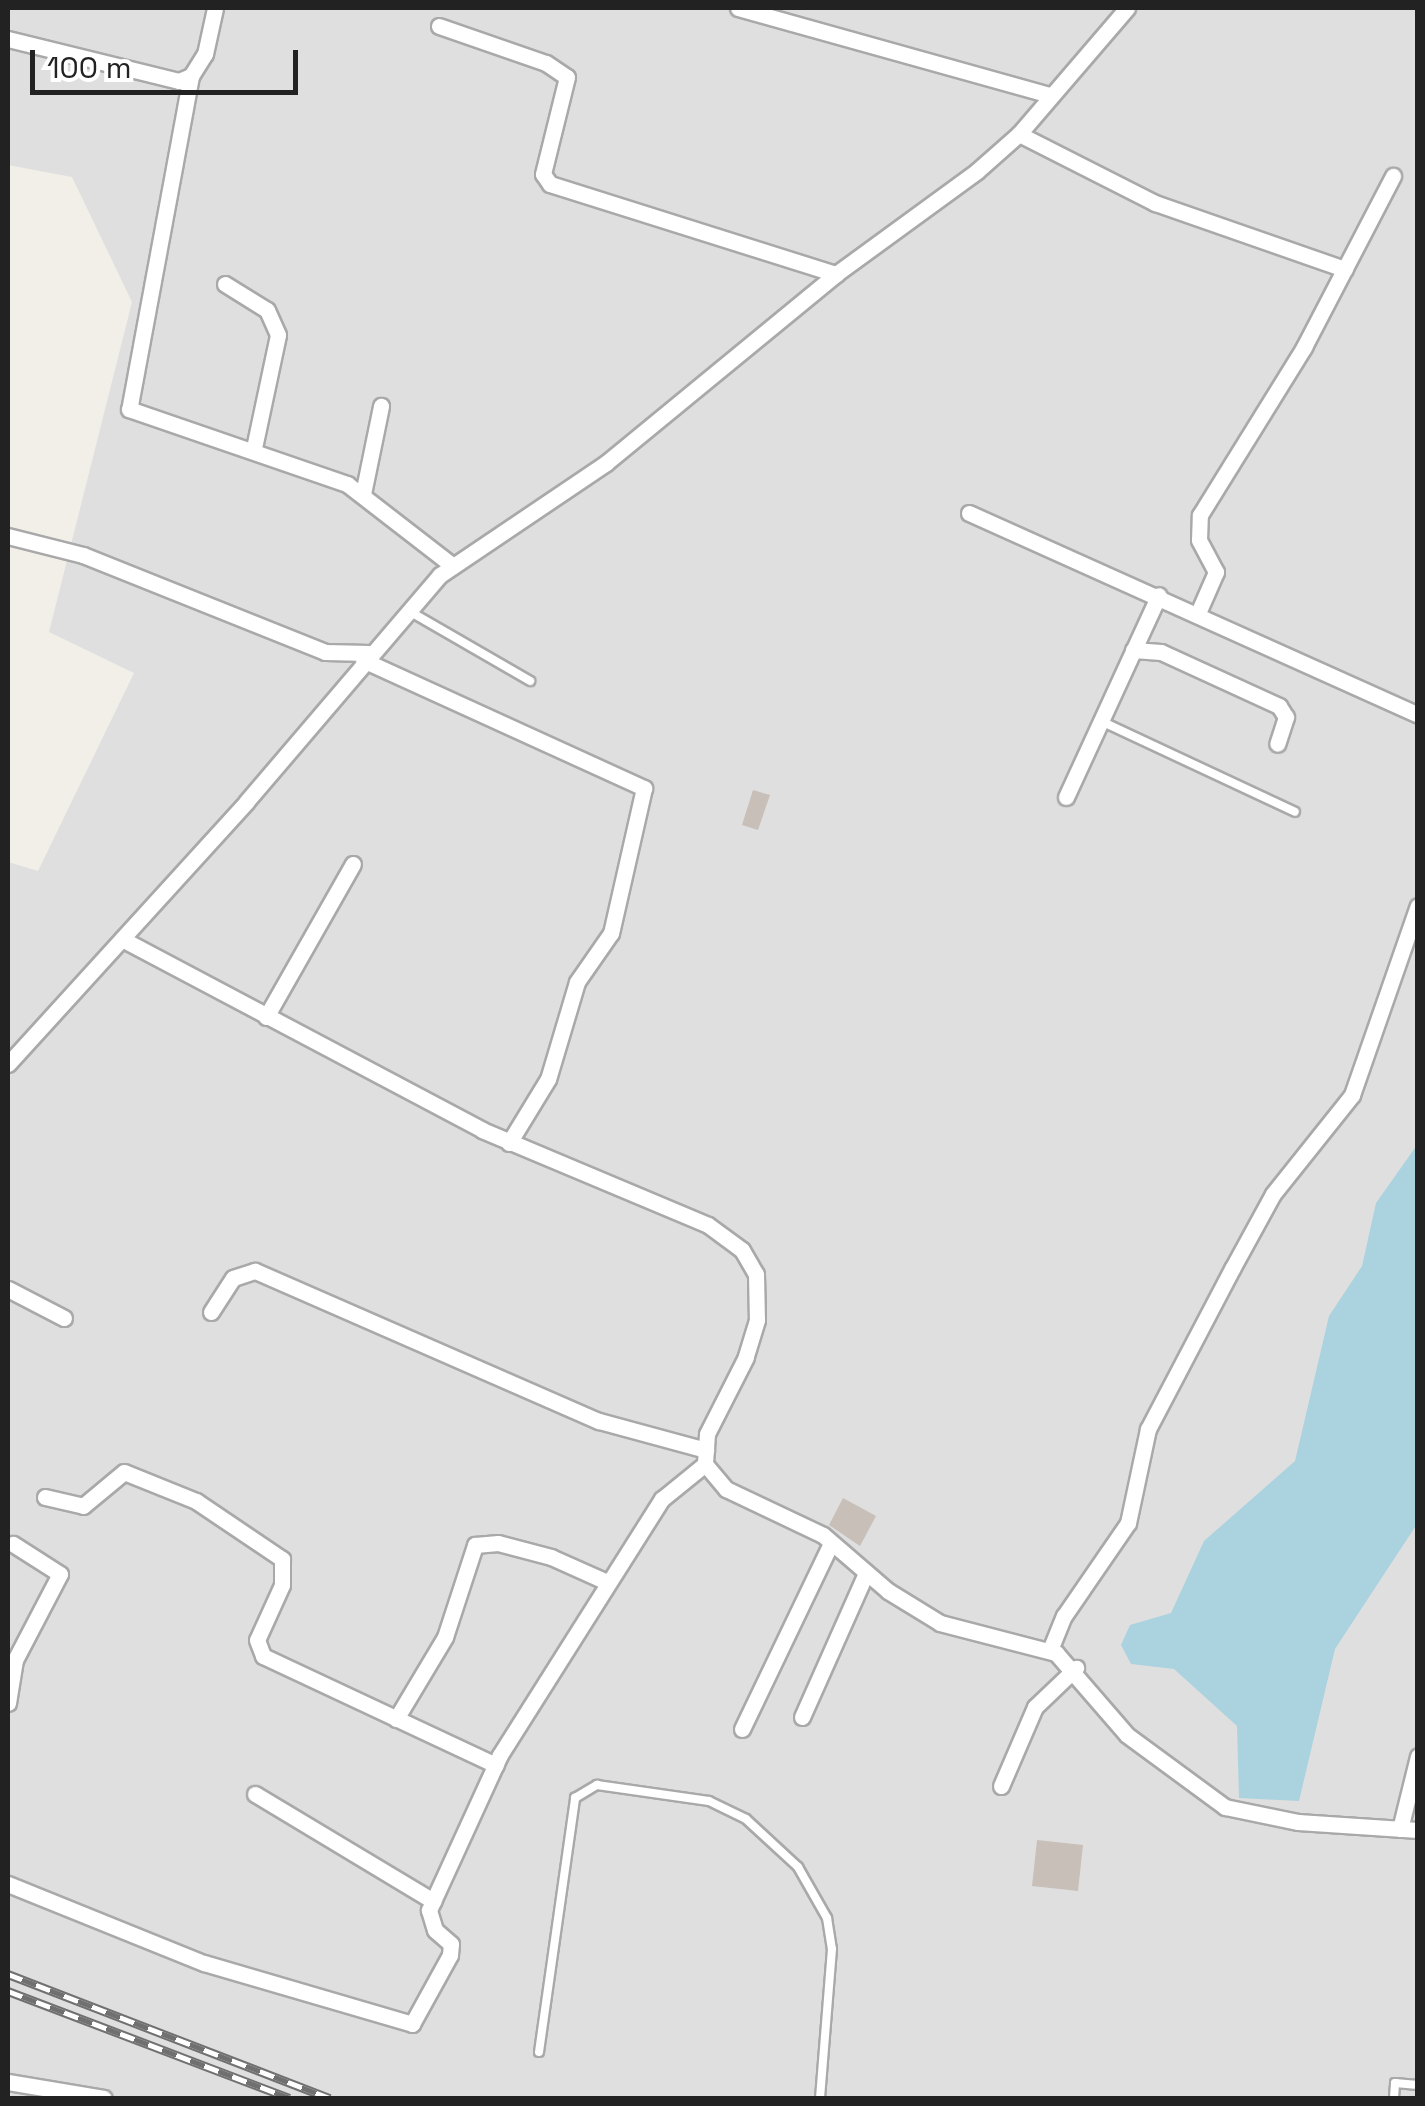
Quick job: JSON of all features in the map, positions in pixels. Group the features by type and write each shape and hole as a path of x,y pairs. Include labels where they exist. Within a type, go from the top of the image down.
{"street":[{"path":"214,8 205,54 191,76 128,409 254,448 363,494 454,566"},
{"path":"738,8 1050,95"},
{"path":"9,1060 122,938 406,609 454,566 606,463 836,274 1019,134 1127,8"},
{"path":"440,26 546,63 567,77 543,174 550,184 836,274"},
{"path":"8,39 166,81 191,76"},
{"path":"1019,134 1155,203 1345,270"},
{"path":"1198,613 1216,572 1199,540 1200,515 1345,270 1393,176"},
{"path":"224,284 267,310 278,335 254,448"},
{"path":"363,494 382,406"},
{"path":"969,513 1418,715"},
{"path":"8,536 83,555 325,652 366,656 644,788 611,933 576,982 545,1086 509,1143"},
{"path":"1066,797 1158,595"},
{"path":"1133,650 1162,652 1279,706 1286,717 1277,744"},
{"path":"266,1017 353,864"},
{"path":"1050,1650 1064,1616 1128,1523 1148,1429 1232,1269 1273,1194 1352,1095 1418,906"},
{"path":"122,938 509,1143 708,1225 742,1250 756,1274 757,1320 746,1357 706,1434 705,1457 726,1488 830,1542 866,1573 940,1623 1050,1650 1076,1668 1128,1735 1225,1807 1298,1822 1418,1830"},
{"path":"211,1312 233,1278 254,1270 599,1421 705,1457"},
{"path":"8,1290 64,1318"},
{"path":"8,1884 204,1964 399,2026 420,2018 450,1955 451,1944 429,1921 433,1901 496,1765 662,1499 705,1457"},
{"path":"44,1497 83,1506 124,1472 196,1500 282,1558 282,1585 258,1640 262,1656 496,1765"},
{"path":"742,1729 830,1542"},
{"path":"396,1719 444,1637 476,1545 498,1543 551,1557 607,1582"},
{"path":"8,1703 14,1660 60,1574 13,1544"},
{"path":"802,1716 866,1573"},
{"path":"1001,1786 1035,1707 1076,1668"},
{"path":"1400,1829 1418,1756"},
{"path":"255,1794 433,1901"},
{"path":"8,2082 104,2098"}],"lane":[{"path":"406,609 530,681"},
{"path":"1101,721 1295,812"},
{"path":"539,2052 575,1798 597,1785 709,1800 746,1819 798,1867 827,1918 832,1949 820,2098"},
{"path":"1394,2098 1395,2083 1418,2085"}],"shaded area":[{"path":"8,8 1417,8 1417,2098 8,2098 8,862 38,871 134,673 49,632 132,302 72,177 8,165"}],"water":[{"path":"1417,1145 1417,1524 1335,1649 1299,1801 1239,1798 1237,1726 1174,1669 1131,1664 1121,1645 1130,1625 1171,1613 1204,1541 1295,1461 1329,1316 1362,1266 1376,1203"}],"building":[{"path":"753,790 770,795 758,830 742,825"},
{"path":"843,1498 876,1516 860,1546 829,1525"},
{"path":"1037,1840 1083,1845 1078,1891 1032,1886"}],"railway":[{"path":"8,1974 330,2098"},
{"path":"8,1991 289,2098"}]}
